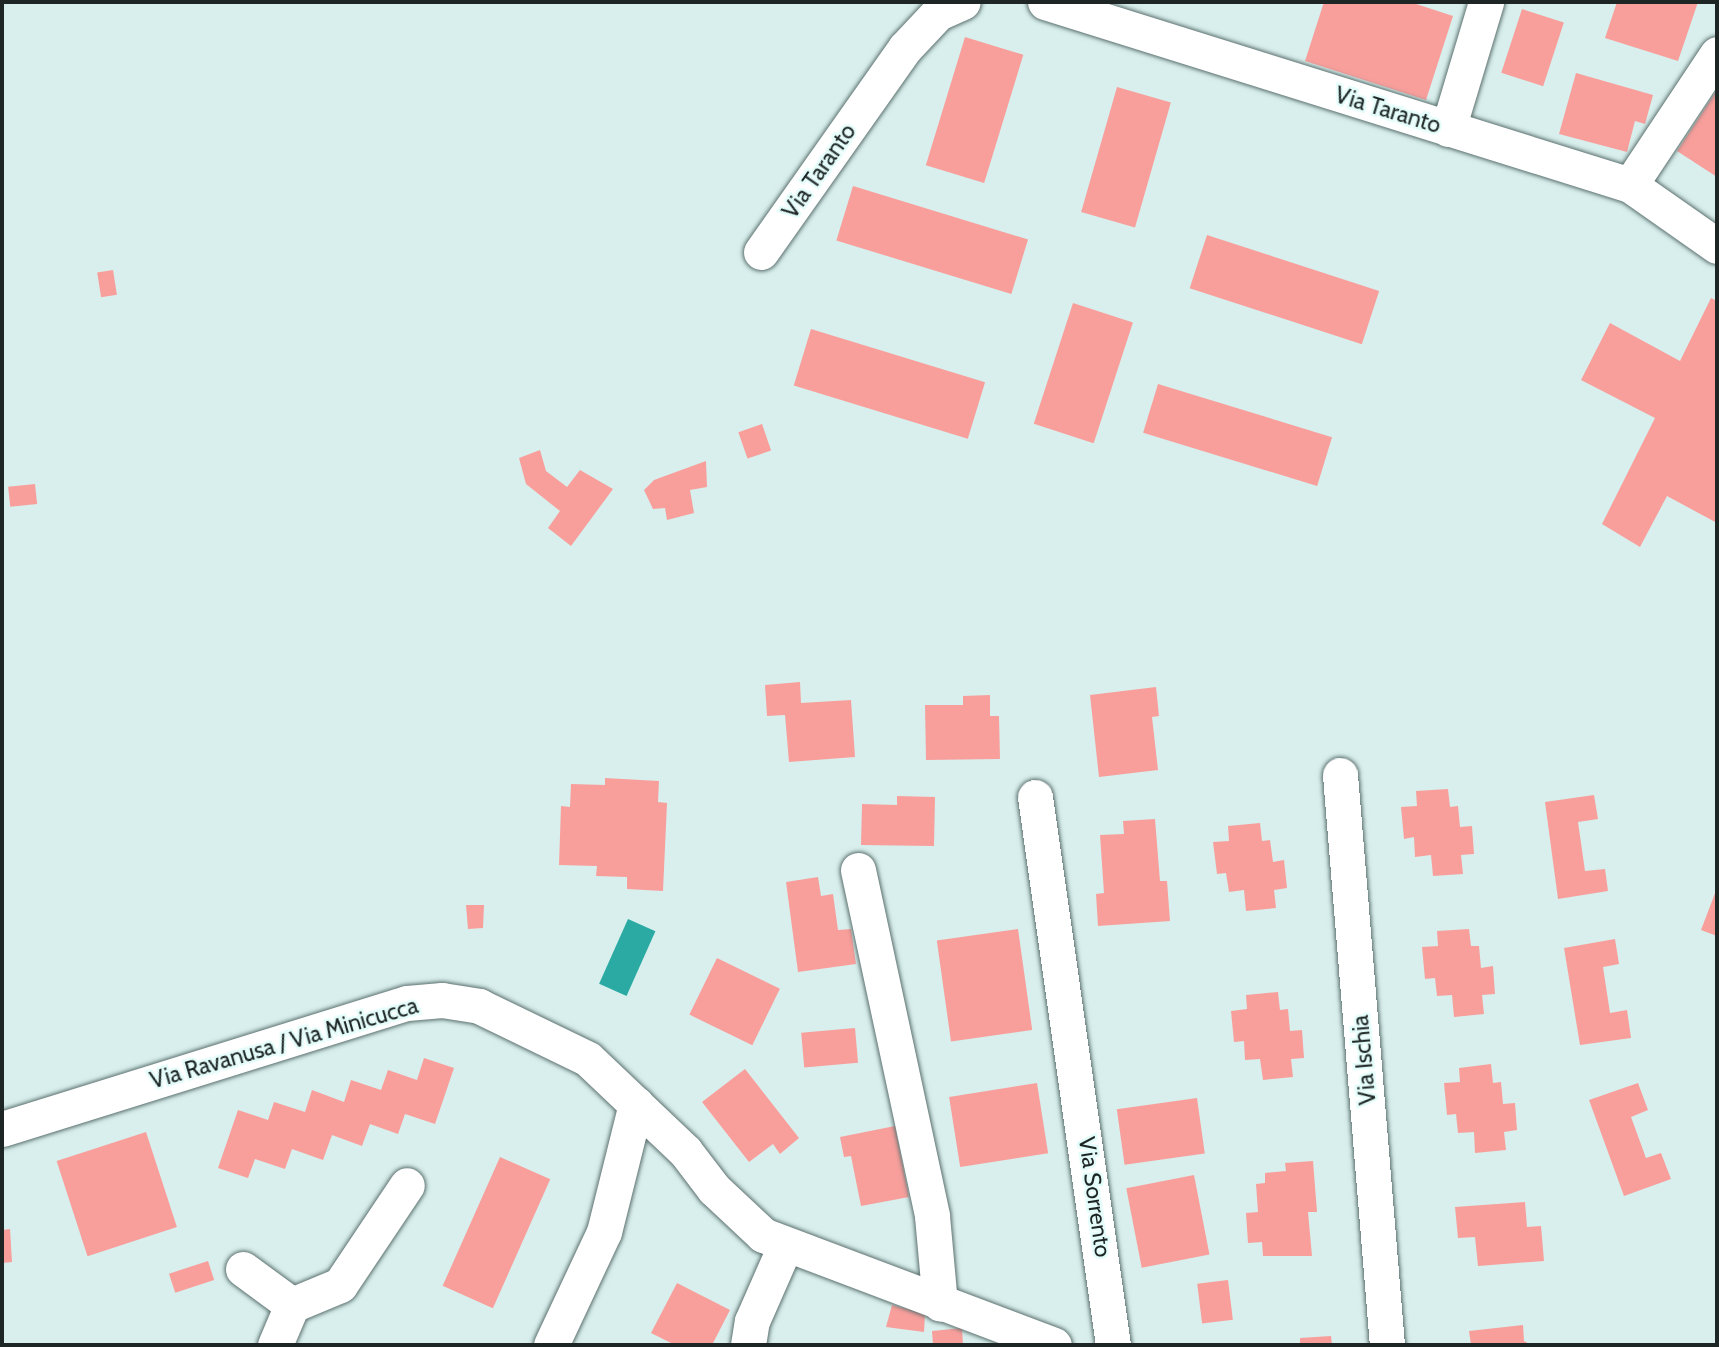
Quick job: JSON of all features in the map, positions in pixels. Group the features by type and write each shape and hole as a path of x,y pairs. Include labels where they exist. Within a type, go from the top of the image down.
{"street":[{"name":"Via Taranto","path":"761,252 905,48 938,13 963,2"},
{"name":"Via Taranto","path":"1045,2 1629,185 1717,246"},
{"path":"1448,128 1486,2"},
{"path":"1629,185 1717,54"},
{"name":"Via Ischia","path":"1340,775 1387,1345"},
{"name":"Via Sorrento","path":"1035,797 1073,1049 1113,1345"},
{"path":"858,870 932,1216 940,1304"},
{"name":"Via Ravanusa / Via Minicucca","path":"2,1129 407,1003 442,1000 479,1006 549,1036 588,1059 685,1150 735,1212 785,1246 1054,1345"},
{"path":"551,1345 604,1232 636,1104"},
{"path":"275,1345 292,1305 340,1284 407,1185"},
{"path":"748,1345 752,1321 785,1246"},
{"path":"243,1269 292,1305"}],"water":[{"path":"628,919 655,931 627,996 599,984"}],"building":[{"path":"1324,2 1410,2 1453,16 1426,100 1305,61"},
{"path":"1617,2 1698,2 1678,61 1605,38"},
{"path":"1522,9 1564,23 1543,86 1501,73"},
{"path":"965,37 1023,55 984,183 926,165"},
{"path":"1576,73 1653,95 1645,124 1635,121 1627,152 1559,134"},
{"path":"1117,87 1171,102 1135,227 1081,212"},
{"path":"1717,90 1717,177 1677,151"},
{"path":"853,186 1028,240 1011,294 836,241"},
{"path":"1207,235 1379,291 1362,344 1190,288"},
{"path":"113,270 117,295 101,297 97,273"},
{"path":"1711,298 1717,301 1717,523 1667,496 1640,547 1602,524 1655,418 1581,380 1610,323 1680,361"},
{"path":"1073,303 1133,322 1094,443 1034,424"},
{"path":"811,329 985,382 968,439 794,385"},
{"path":"1158,384 1332,437 1317,486 1143,433"},
{"path":"762,424 771,450 747,459 738,432"},
{"path":"540,450 546,471 567,487 580,470 613,489 571,546 548,528 560,511 526,484 519,458"},
{"path":"706,461 707,487 690,490 694,513 667,520 665,508 653,509 644,490 654,480"},
{"path":"35,484 37,504 10,507 8,487"},
{"path":"800,682 801,703 851,700 855,757 789,762 785,715 767,716 765,685"},
{"path":"1156,687 1159,716 1152,717 1158,770 1099,777 1090,695"},
{"path":"990,695 990,716 999,716 1000,759 926,760 925,705 963,705 963,696"},
{"path":"605,778 659,781 658,802 667,803 663,891 627,889 627,877 596,876 597,866 559,865 561,806 570,807 571,784 605,785"},
{"path":"1448,789 1450,807 1458,806 1460,827 1472,826 1474,854 1461,855 1463,874 1433,876 1431,855 1415,857 1414,837 1404,839 1401,807 1417,806 1416,791"},
{"path":"1594,795 1598,819 1578,822 1585,871 1605,869 1608,891 1558,899 1545,802"},
{"path":"897,796 935,797 934,846 861,845 862,804 897,805"},
{"path":"1155,819 1160,881 1167,881 1170,921 1098,926 1096,894 1104,893 1100,835 1124,834 1123,821"},
{"path":"1260,823 1262,841 1270,840 1273,862 1284,860 1287,888 1274,890 1276,908 1246,911 1244,890 1229,892 1226,873 1217,874 1213,842 1229,841 1228,826"},
{"path":"818,877 821,896 833,894 838,930 851,929 856,964 798,972 786,882"},
{"path":"1717,888 1717,936 1701,930"},
{"path":"466,905 484,905 483,928 468,929"},
{"path":"1018,929 1032,1030 951,1041 937,940"},
{"path":"1469,929 1471,946 1479,946 1481,968 1493,966 1495,994 1482,995 1484,1014 1454,1017 1452,995 1437,996 1435,978 1425,979 1422,947 1438,946 1437,931"},
{"path":"1615,939 1619,964 1603,967 1610,1013 1627,1010 1631,1038 1580,1045 1564,948"},
{"path":"717,958 780,989 752,1045 689,1015"},
{"path":"1278,992 1280,1010 1288,1009 1290,1031 1302,1030 1304,1058 1291,1059 1293,1077 1263,1080 1260,1059 1245,1060 1244,1041 1234,1042 1231,1011 1247,1009 1246,995"},
{"path":"855,1028 858,1063 804,1068 801,1033"},
{"path":"424,1058 454,1068 435,1124 405,1114 398,1134 370,1124 362,1146 332,1135 323,1160 292,1149 285,1169 255,1159 248,1178 218,1168 238,1110 268,1120 274,1102 305,1112 312,1090 344,1102 351,1080 381,1090 388,1070 417,1080"},
{"path":"1491,1064 1493,1083 1501,1082 1503,1104 1515,1103 1517,1130 1504,1132 1506,1150 1475,1153 1474,1132 1458,1133 1456,1114 1447,1115 1444,1083 1460,1082 1459,1068"},
{"path":"745,1069 799,1138 780,1154 773,1144 749,1162 702,1102"},
{"path":"1037,1083 1048,1153 960,1167 949,1097"},
{"path":"1638,1083 1648,1110 1631,1117 1646,1158 1661,1153 1671,1179 1624,1196 1589,1100"},
{"path":"1197,1098 1205,1153 1125,1165 1117,1109"},
{"path":"895,1126 909,1197 861,1206 851,1156 844,1157 840,1137"},
{"path":"146,1132 177,1227 88,1256 57,1161"},
{"path":"500,1157 550,1179 493,1308 443,1286"},
{"path":"1313,1161 1317,1212 1308,1212 1312,1256 1263,1256 1262,1242 1248,1243 1246,1213 1258,1212 1256,1184 1265,1183 1265,1173 1286,1171 1285,1163"},
{"path":"1194,1175 1209,1255 1142,1268 1126,1188"},
{"path":"1525,1202 1527,1227 1541,1226 1544,1261 1478,1266 1475,1237 1458,1238 1455,1207"},
{"path":"10,1229 12,1262 2,1263 2,1230"},
{"path":"208,1261 214,1280 175,1293 169,1274"},
{"path":"1228,1280 1233,1320 1202,1323 1197,1284"},
{"path":"677,1283 730,1310 712,1345 675,1345 651,1333"},
{"path":"892,1305 925,1314 924,1332 886,1327"},
{"path":"1523,1325 1524,1341 1531,1345 1471,1345 1469,1331"},
{"path":"962,1328 963,1345 933,1345 932,1331"},
{"path":"1331,1336 1332,1345 1300,1345 1300,1338"}]}
